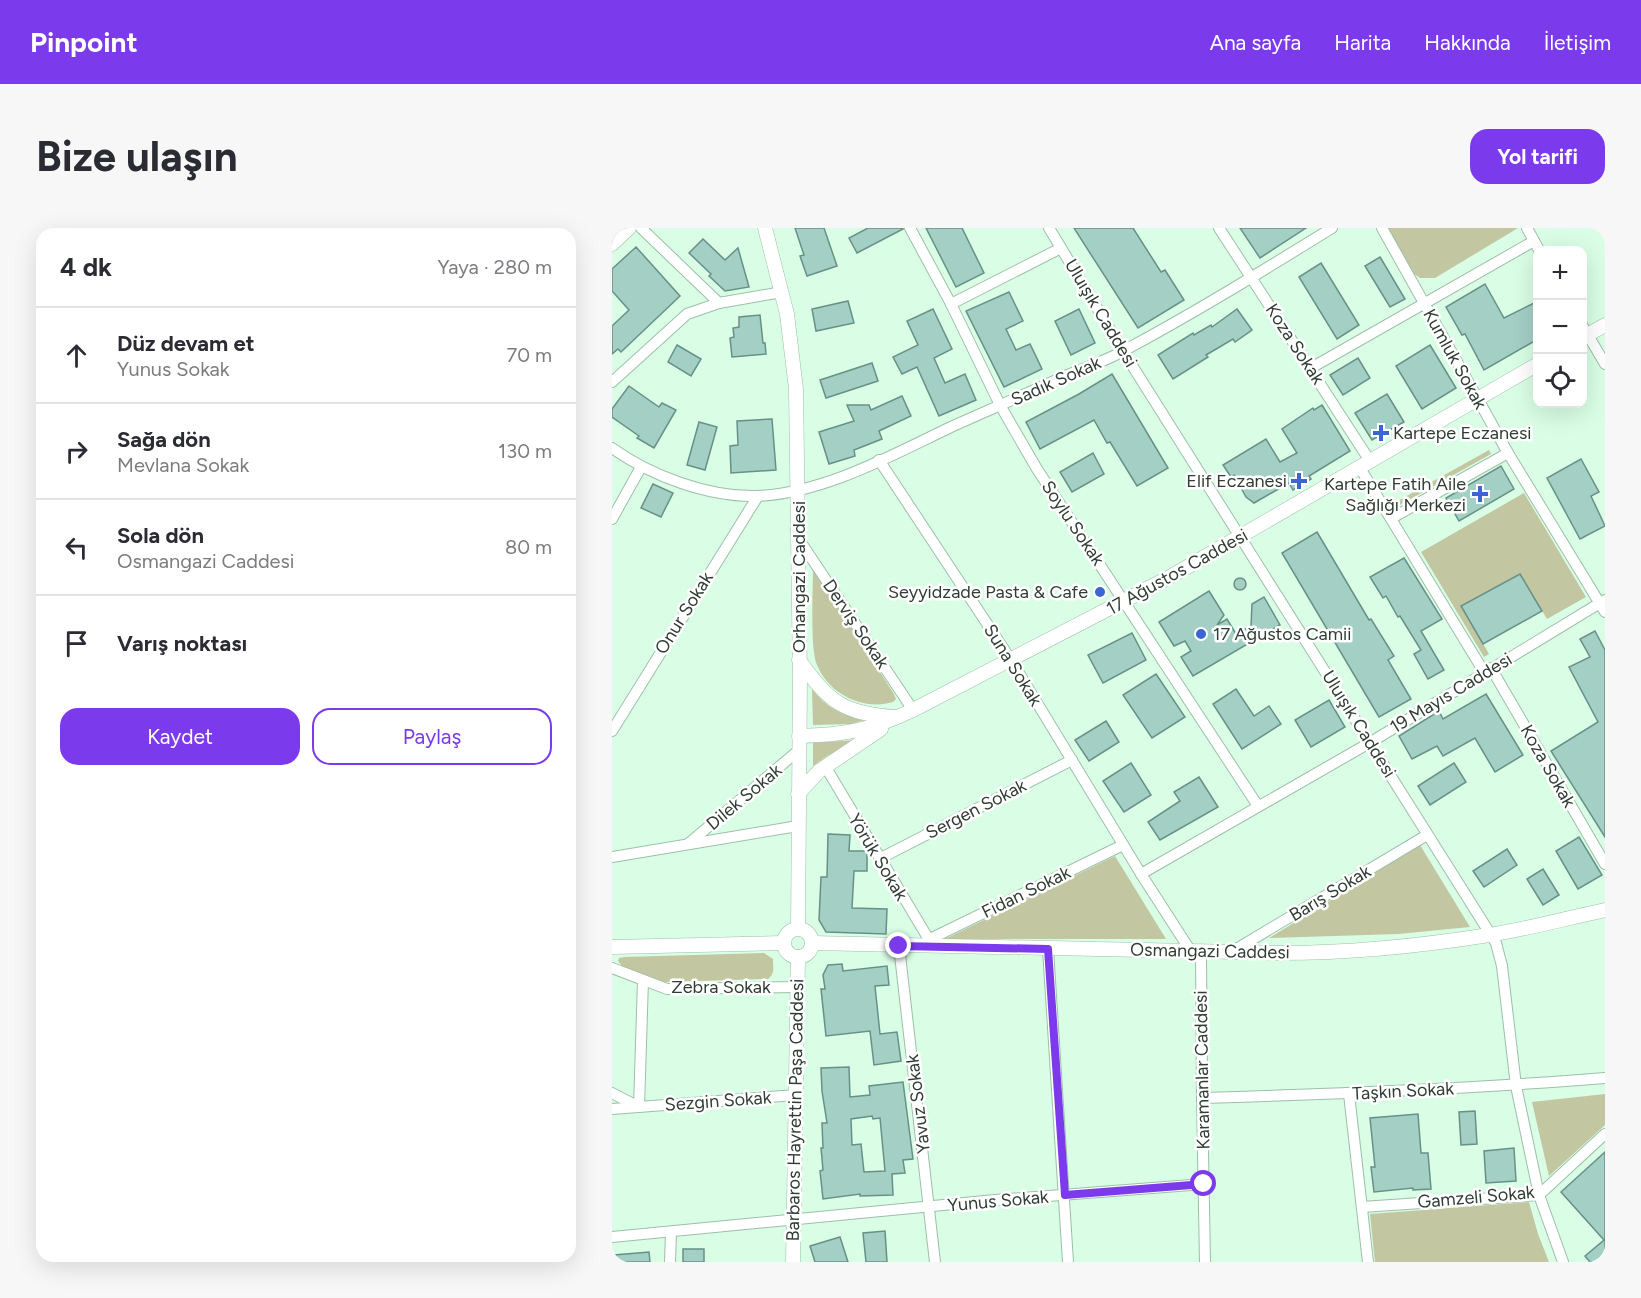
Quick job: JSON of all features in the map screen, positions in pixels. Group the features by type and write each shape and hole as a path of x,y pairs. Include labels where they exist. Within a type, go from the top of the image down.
{"street":[{"path":"612,244 629,228"},
{"path":"641,228 718,303"},
{"name":"Orhangazi Caddesi","path":"765,228 782,292 794,358 798,491 798,928"},
{"name":"Soylu Sokak","path":"910,228 951,304 1000,405 1037,469 1258,806"},
{"name":"Uluışık Caddesi","path":"1049,228 1123,351 1491,935 1502,966 1516,1086 1539,1195 1563,1262"},
{"name":"Koza Sokak","path":"1219,228 1311,368 1365,464 1392,518 1488,670 1605,864"},
{"name":"Sadık Sokak","path":"612,448 641,467 665,477 705,489 739,495 758,496 798,491 821,484 1123,351 1332,228"},
{"name":"Kumluk Sokak","path":"1382,228 1508,453 1603,605"},
{"path":"1527,228 1537,246"},
{"path":"951,304 1061,248"},
{"path":"1311,368 1425,303 1533,248"},
{"path":"612,382 687,314 718,303 782,292"},
{"path":"1587,331 1605,323"},
{"path":"1587,337 1605,364"},
{"name":"17 Ağustos Caddesi","path":"799,736 854,732 878,726 913,710 1125,601 1241,537 1533,367"},
{"path":"1392,518 1508,453"},
{"name":"Suna Sokak","path":"879,460 1011,660 1141,874 1196,950"},
{"path":"612,519 641,467"},
{"name":"Onur Sokak","path":"613,728 758,496"},
{"name":"Derviş Sokak","path":"798,538 913,710"},
{"name":"19 Mayıs Caddesi","path":"1141,874 1603,605"},
{"path":"799,660 816,683 842,706 871,716 898,717"},
{"path":"798,795 825,766 898,717"},
{"name":"Dilek Sokak","path":"688,844 799,750"},
{"name":"Sergen Sokak","path":"879,859 1072,760"},
{"name":"Yörük Sokak","path":"825,766 931,943"},
{"name":"Dilek Sokak","path":"612,856 798,826"},
{"name":"Barış Sokak","path":"1233,951 1427,836"},
{"name":"Fidan Sokak","path":"931,943 1123,845"},
{"name":"Osmangazi Caddesi","path":"812,943 899,946 931,943 1048,949 1342,952 1405,947 1491,935 1605,910"},
{"path":"798,928 807,932 812,943 807,954 798,957 789,954 783,943 789,931 798,928"},
{"path":"612,947 783,943"},
{"name":"Yavuz Sokak","path":"899,946 935,1262"},
{"path":"1048,949 1068,1262"},
{"name":"Karamanlar Caddesi","path":"1196,950 1205,1262"},
{"name":"Barbaros Hayrettin Paşa Caddesi","path":"793,1262 798,957"},
{"name":"Zebra Sokak","path":"612,968 667,988 797,987"},
{"path":"639,1107 643,980"},
{"name":"Taşkın Sokak","path":"1202,1098 1516,1086 1605,1078"},
{"name":"Sezgin Sokak","path":"612,1094 639,1107"},
{"path":"1349,1094 1368,1262"},
{"name":"Sezgin Sokak","path":"612,1109 796,1095"},
{"name":"Gamzeli Sokak","path":"1362,1207 1539,1195 1605,1134"},
{"name":"Yunus Sokak","path":"612,1238 1204,1184"},
{"path":"670,1262 671,1232"}],"green space":[{"path":"1388,228 1518,228 1435,278 1420,278 1413,273"},
{"path":"1489,450 1491,454 1398,506 1396,502"},
{"path":"1524,493 1586,597 1547,619 1520,574 1462,606 1489,654 1484,657 1421,552"},
{"path":"813,568 894,694 896,699 893,702 870,704 848,698 838,692 822,675 817,665 813,646"},
{"path":"812,689 835,710 865,720 851,724 813,725"},
{"path":"856,740 827,756 813,766 813,743"},
{"path":"1420,845 1470,927 1398,934 1269,938"},
{"path":"1115,856 1166,939 945,939"},
{"path":"764,953 773,959 773,973 768,979 665,982 623,967 618,961 619,958 625,957"},
{"path":"1605,1094 1605,1125 1549,1176 1532,1102"},
{"path":"1529,1202 1549,1262 1375,1262 1370,1214"}],"building":[{"path":"795,228 824,228 837,266 807,276 800,256 804,255"},
{"path":"868,228 903,229 857,253 849,238"},
{"path":"926,228 962,228 984,273 956,287"},
{"path":"1074,228 1133,228 1161,272 1165,270 1184,300 1138,328"},
{"path":"1240,228 1306,228 1260,258"},
{"path":"703,239 725,260 738,248 749,287 725,291 709,276 711,274 689,253"},
{"path":"636,247 680,296 621,352 618,349 612,354 612,326 629,310 612,291 612,269"},
{"path":"1380,257 1405,299 1390,307 1365,266"},
{"path":"1321,263 1359,325 1337,339 1299,277"},
{"path":"1485,284 1504,318 1533,304 1533,342 1484,370 1465,334 1462,335 1446,307"},
{"path":"1009,292 1023,321 1006,329 1016,350 1030,344 1042,369 1004,387 966,311"},
{"path":"848,301 854,323 816,331 812,309"},
{"path":"933,309 952,349 934,358 945,383 965,374 976,400 939,416 917,367 902,374 893,357 918,345 907,321"},
{"path":"1079,309 1095,343 1071,355 1055,321"},
{"path":"1237,309 1252,330 1235,342 1233,339 1206,355 1208,357 1173,379 1158,355 1193,333 1194,335 1211,325 1212,327"},
{"path":"760,315 766,354 732,357 730,338 734,337 733,328 739,327 739,317"},
{"path":"677,345 701,359 691,376 668,362"},
{"path":"1430,345 1456,388 1422,409 1396,366"},
{"path":"1358,358 1370,378 1343,395 1330,375"},
{"path":"872,363 878,381 826,398 820,380"},
{"path":"1112,374 1168,468 1137,486 1094,420 1040,449 1026,422"},
{"path":"629,386 659,407 662,403 676,410 654,448 637,438 639,436 612,417 612,409"},
{"path":"1387,394 1404,422 1372,440 1355,413"},
{"path":"902,396 911,416 879,431 882,439 854,450 855,456 829,464 819,432 854,421 847,405 869,405 871,410"},
{"path":"1322,405 1350,451 1309,476 1311,479 1293,490 1289,483 1254,503 1246,497 1234,475 1231,477 1223,465 1266,439 1280,462 1297,453 1282,429 1313,408 1314,410"},
{"path":"772,419 776,470 731,473 730,446 738,445 737,421"},
{"path":"699,422 717,427 705,470 687,465"},
{"path":"1093,453 1104,474 1072,492 1060,472"},
{"path":"1581,459 1599,492 1591,496 1605,526 1580,539 1547,478"},
{"name":"Kartepe Fatih Aile Sağlığı Merkezi","path":"1501,466 1514,489 1459,521 1446,498"},
{"path":"653,484 673,493 661,517 641,508"},
{"path":"1317,532 1369,620 1371,619 1394,656 1388,660 1411,699 1379,717 1282,553"},
{"path":"1404,558 1442,619 1421,631 1444,670 1428,679 1414,654 1421,650 1400,616 1398,617 1386,596 1383,598 1370,577"},
{"path":"1520,574 1542,611 1483,644 1461,606"},
{"path":"1242,578 1246,584 1242,590 1238,590 1234,582"},
{"name":"17 Ağustos Camii","path":"1209,591 1224,615 1217,625 1227,619 1236,634 1251,626 1252,604 1264,597 1280,625 1193,676 1181,657 1191,651 1185,641 1174,646 1159,622"},
{"path":"1595,631 1605,650 1605,837 1551,751 1598,722 1569,667 1590,657 1580,639"},
{"path":"1132,633 1146,660 1103,683 1088,655"},
{"path":"1156,674 1185,717 1152,738 1123,695"},
{"path":"1236,689 1254,716 1269,706 1281,724 1242,749 1213,704"},
{"path":"1486,694 1523,755 1495,772 1475,738 1443,756 1437,746 1412,759 1399,736 1439,711 1443,719"},
{"path":"1329,700 1345,727 1311,747 1295,720"},
{"path":"1106,721 1119,742 1089,761 1075,740"},
{"path":"1131,763 1151,795 1124,812 1103,781"},
{"path":"1454,763 1466,782 1430,805 1418,786"},
{"path":"1199,777 1218,807 1160,840 1148,822 1180,801 1174,792"},
{"path":"828,834 850,835 849,851 867,851 867,871 854,871 852,908 887,909 886,934 826,932 819,920 821,877 827,877"},
{"path":"1579,837 1602,875 1578,889 1556,851"},
{"path":"1507,849 1517,865 1484,887 1473,871"},
{"path":"1543,869 1559,895 1543,905 1527,879"},
{"path":"842,964 843,971 887,966 889,985 875,986 880,1034 897,1032 901,1061 874,1065 870,1031 826,1036 821,989 825,989 823,975 828,965"},
{"path":"849,1067 850,1097 870,1095 869,1086 903,1082 913,1159 903,1160 905,1173 892,1174 893,1195 860,1196 860,1194 823,1199 820,1171 823,1170 822,1123 827,1123 821,1068","holes":["872,1116 873,1119 880,1118 885,1171 864,1172 861,1144 852,1145 851,1119"]},
{"path":"1475,1111 1477,1144 1461,1145 1459,1112"},
{"path":"1418,1114 1421,1153 1428,1153 1431,1189 1413,1190 1413,1188 1374,1192 1371,1167 1375,1167 1370,1118"},
{"path":"1514,1148 1516,1181 1486,1183 1484,1151"},
{"path":"1605,1152 1605,1262 1590,1262 1585,1256 1604,1240 1561,1192"},
{"path":"885,1231 887,1262 866,1262 863,1233"},
{"path":"840,1237 848,1262 815,1262 810,1246"},
{"path":"683,1249 704,1249 704,1262 683,1262"},
{"path":"649,1252 650,1262 614,1262 614,1255"}],"place":[{"name":"Kartepe Eczanesi","path":"1381,433"},
{"name":"Elif Eczanesi","path":"1299,481"},
{"name":"Kartepe Fatih Aile Sağlığı Merkezi","path":"1480,494"},
{"name":"Seyyidzade Pasta & Cafe","path":"1100,592"},
{"name":"17 Ağustos Camii","path":"1201,634"}],"route":[{"path":"899,946 1048,949 1065,1195 1204,1184"}]}
